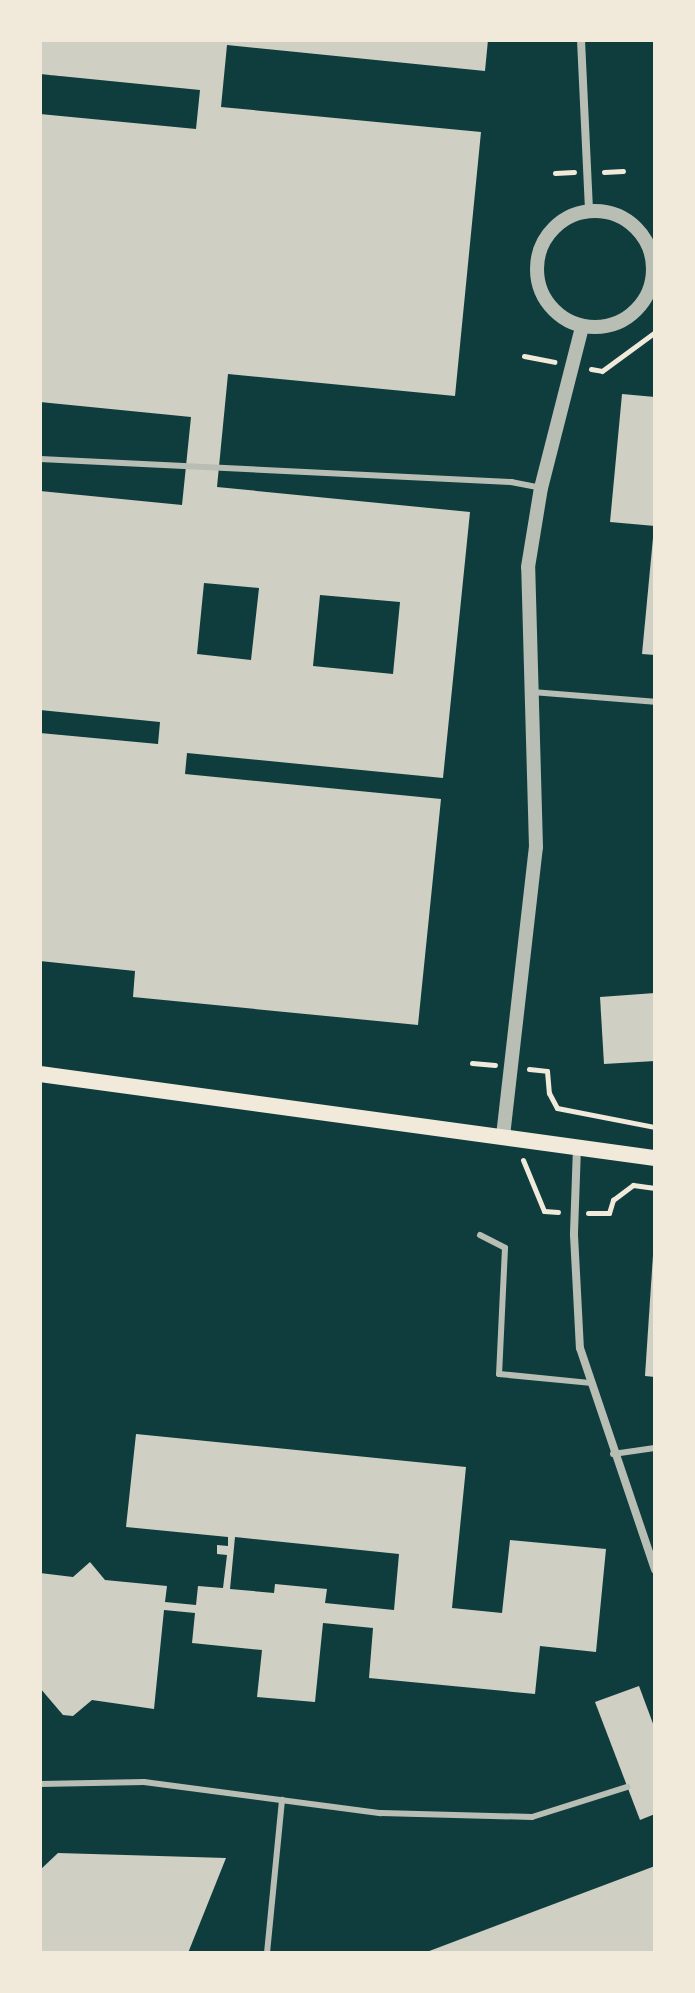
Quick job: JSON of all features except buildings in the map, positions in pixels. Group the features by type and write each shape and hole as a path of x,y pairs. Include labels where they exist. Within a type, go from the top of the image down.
{"main road":[{"path":"40,1074 655,1158"}],"street":[{"path":"581,40 589,211"},
{"path":"589,211 610,213 642,235 654,274 649,290 630,316 599,328 582,327 548,305 537,266 553,229 569,216 589,211"},
{"path":"503,1136 536,847 528,692 528,567 541,488 582,327"},
{"path":"577,1146 573,1213 580,1348 613,1454 655,1570"}],"lane":[{"path":"40,459 511,482 541,488"},
{"path":"528,692 655,702"},
{"path":"480,1235 505,1248 499,1374 590,1383"},
{"path":"613,1454 655,1448"},
{"path":"40,1784 144,1782 381,1813 532,1817 627,1787"},
{"path":"267,1953 282,1800"}],"path":[{"path":"511,1066 547,1071 549,1093 557,1108 568,1113 655,1127"},
{"path":"573,1213 609,1213 622,1189 633,1185 655,1188"}]}
